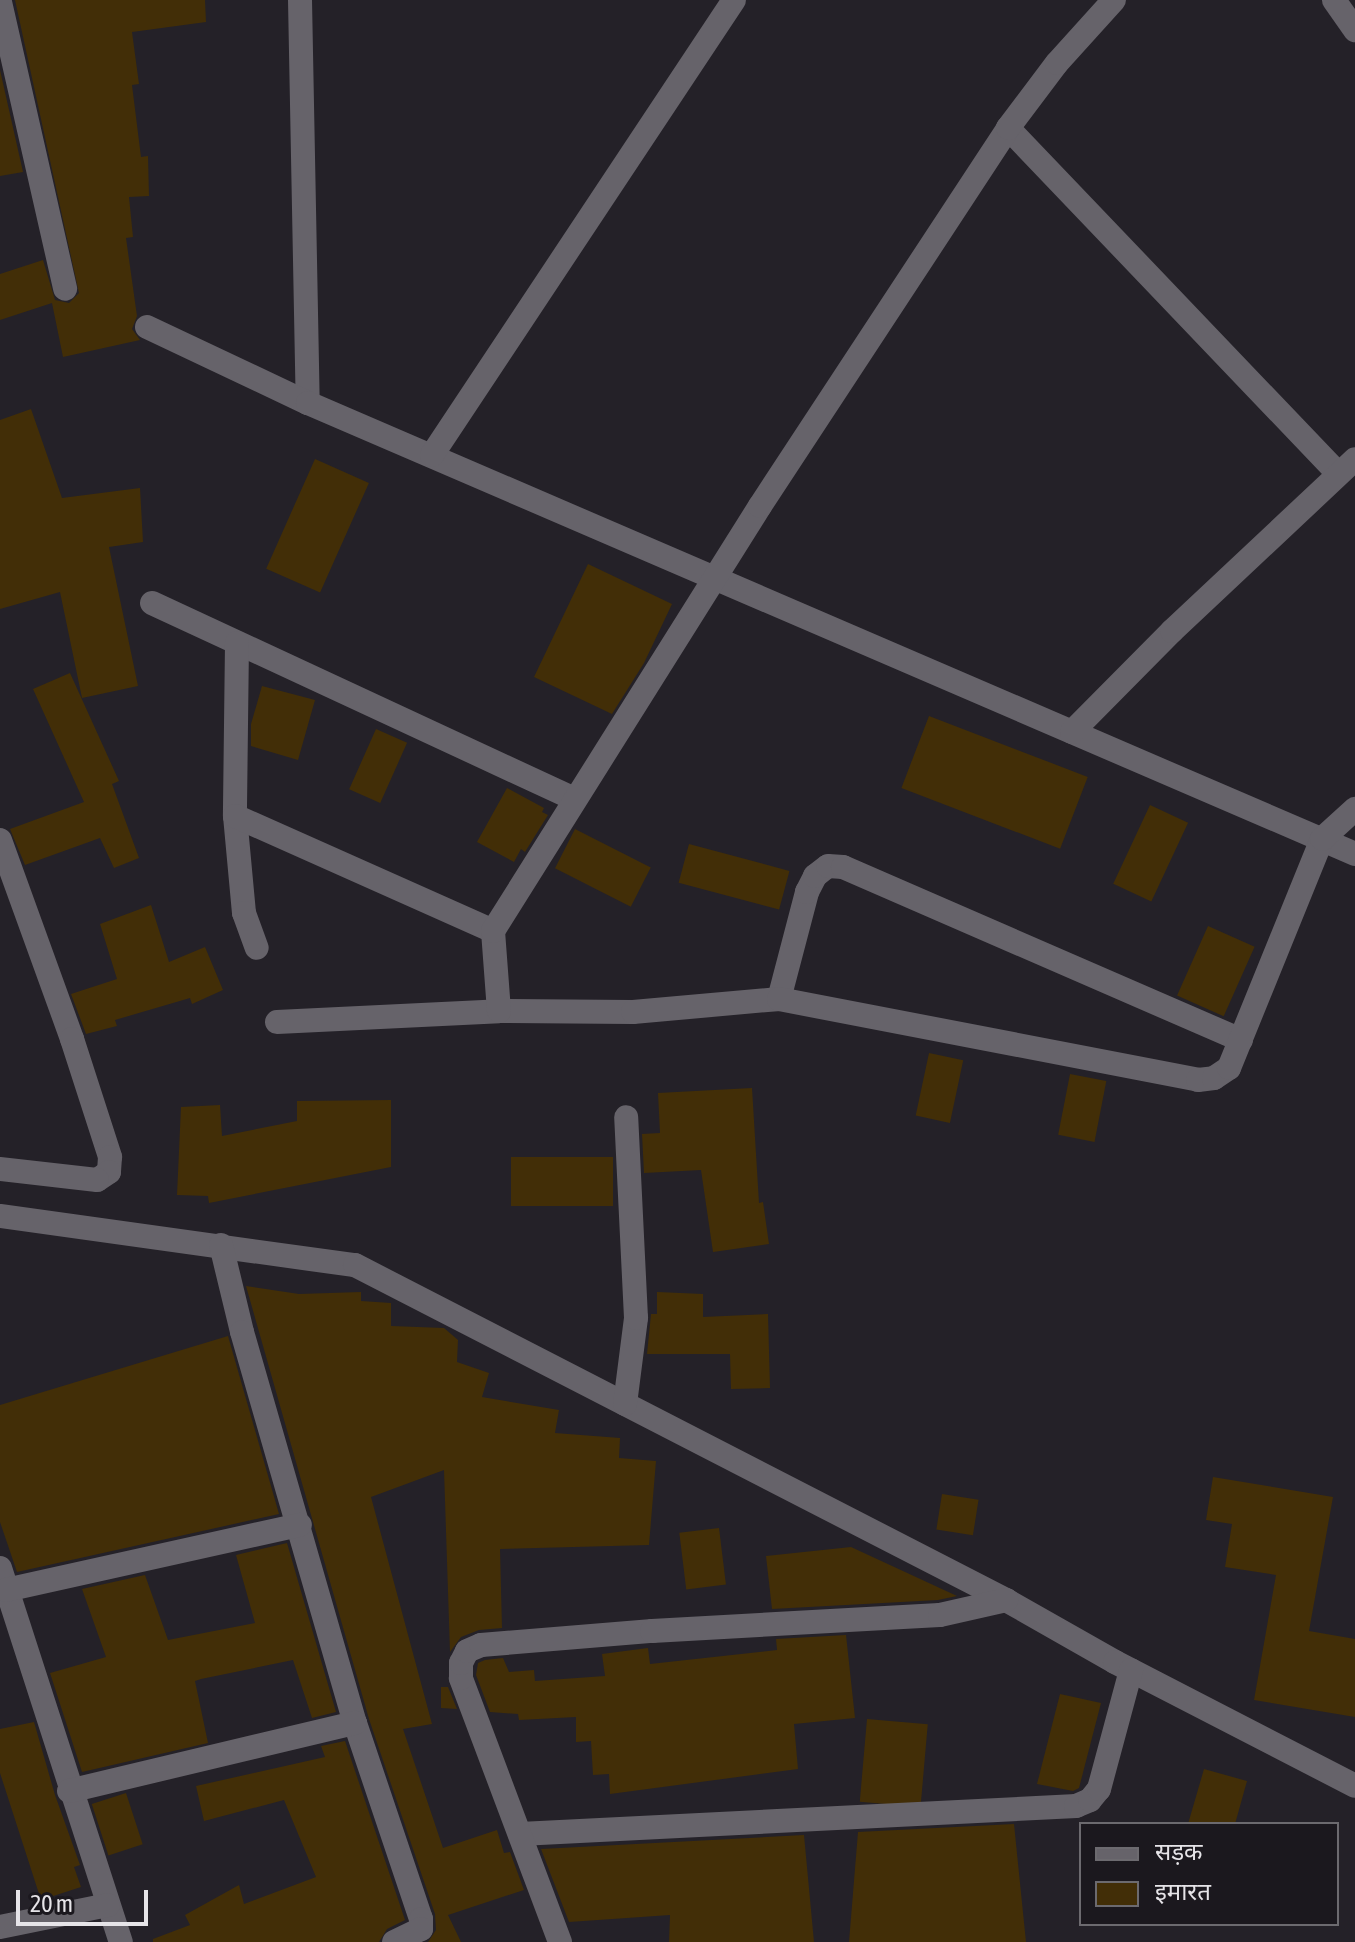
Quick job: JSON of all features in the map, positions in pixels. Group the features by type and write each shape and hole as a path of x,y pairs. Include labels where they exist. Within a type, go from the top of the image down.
{"street":[{"path":"300,0 308,403"},
{"path":"432,455 734,0"},
{"path":"499,1011 493,931 717,577 1008,128 1057,63 1114,0"},
{"path":"1334,0 1355,30"},
{"path":"0,2 65,289"},
{"path":"1008,128 1346,466 1072,732"},
{"path":"147,327 308,403 1355,854"},
{"path":"152,603 575,799"},
{"path":"237,643 235,816 244,913 257,948"},
{"path":"277,1022 499,1011 633,1012 779,999 1198,1080 1214,1078 1229,1068 1322,839 1355,809"},
{"path":"235,816 493,931"},
{"path":"0,840 72,1039 110,1157 109,1172 97,1180 0,1169"},
{"path":"779,999 807,892 815,876 828,866 843,867 1241,1040"},
{"path":"625,1404 636,1318 626,1117"},
{"path":"0,1216 355,1265 1006,1600 1131,1670 1355,1786"},
{"path":"221,1245 246,1347 355,1723 421,1919 421,1929 394,1942"},
{"path":"121,1942 69,1791 3,1579 300,1525"},
{"path":"560,1942 461,1678 461,1663 467,1651 481,1645 652,1631 940,1615 1006,1600"},
{"path":"520,1834 1076,1806 1090,1800 1099,1789 1131,1670"},
{"path":"69,1791 355,1723"},
{"path":"0,1927 108,1905"}],"building":[{"path":"15,0 205,0 206,22 132,32 139,84 132,85 141,157 148,156 149,196 129,197 133,237 126,238 137,316 132,329 140,340 63,357 52,303 0,320 0,274 43,260 55,300 69,303 79,293"},
{"path":"0,70 23,172 0,176"},
{"path":"31,409 62,498 140,488 143,542 109,547 138,686 82,698 60,592 0,609 0,420"},
{"path":"315,459 369,483 320,593 266,569"},
{"path":"588,564 672,604 644,663 612,714 534,677"},
{"path":"70,673 119,781 112,784 139,858 114,868 100,838 25,865 10,829 84,802 33,689"},
{"path":"262,686 315,700 298,760 251,746 251,724"},
{"path":"929,716 1088,777 1060,849 901,788"},
{"path":"376,729 407,743 380,803 349,789"},
{"path":"507,788 544,808 542,812 548,815 525,852 521,849 514,862 477,842"},
{"path":"1150,805 1188,823 1151,902 1113,884"},
{"path":"575,829 651,868 631,907 555,868"},
{"path":"689,844 789,871 779,910 679,883"},
{"path":"151,905 169,962 205,947 223,990 192,1004 190,998 115,1020 117,1026 86,1034 71,994 117,979 100,924"},
{"path":"1208,926 1255,947 1224,1016 1177,995"},
{"path":"929,1053 963,1060 950,1123 916,1116"},
{"path":"1070,1074 1106,1081 1094,1142 1058,1135"},
{"path":"752,1088 759,1203 763,1202 769,1244 713,1252 701,1170 644,1173 642,1134 660,1133 658,1093"},
{"path":"391,1100 391,1167 209,1203 208,1196 177,1195 181,1107 220,1105 222,1136 297,1121 297,1101"},
{"path":"511,1157 613,1157 613,1206 511,1206"},
{"path":"246,1286 299,1294 361,1292 361,1301 391,1303 391,1326 444,1328 458,1340 457,1362 489,1373 482,1397 559,1410 555,1433 620,1438 619,1458 656,1461 649,1545 500,1549 502,1628 479,1630 461,1637 450,1652 444,1470 371,1497 432,1724 403,1729 443,1848 497,1830 504,1853 510,1852 524,1890 448,1915 461,1942 428,1942 436,1930 435,1914 369,1719"},
{"path":"657,1292 703,1294 703,1317 768,1314 770,1388 731,1389 730,1354 647,1354 651,1314 657,1314"},
{"path":"228,1336 279,1514 17,1572 0,1522 0,1405"},
{"path":"1213,1477 1333,1497 1309,1631 1355,1639 1355,1717 1254,1700 1276,1575 1225,1567 1232,1524 1206,1520"},
{"path":"942,1494 979,1500 973,1535 936,1530"},
{"path":"719,1528 726,1585 686,1589 679,1533"},
{"path":"287,1543 336,1712 312,1718 293,1660 201,1679 195,1681 208,1743 82,1772 50,1673 106,1657 82,1589 145,1575 168,1640 255,1623 236,1555"},
{"path":"851,1547 957,1596 938,1600 772,1609 766,1556"},
{"path":"846,1635 855,1718 794,1724 798,1769 610,1794 609,1774 593,1775 591,1741 576,1742 576,1717 519,1720 518,1714 490,1712 476,1675 478,1663 503,1658 509,1672 534,1670 535,1681 605,1676 602,1654 648,1648 650,1664 777,1650 776,1639"},
{"path":"441,1687 448,1687 457,1709 441,1708"},
{"path":"1060,1694 1101,1703 1079,1788 1073,1791 1037,1784"},
{"path":"867,1719 928,1724 921,1807 860,1802"},
{"path":"34,1722 80,1865 74,1867 81,1887 41,1900 0,1773 0,1729"},
{"path":"345,1741 405,1920 387,1929 379,1942 153,1942 153,1939 190,1925 185,1915 239,1885 244,1904 316,1877 284,1800 204,1821 196,1786 325,1757 321,1746"},
{"path":"1204,1769 1247,1781 1236,1822 1189,1822"},
{"path":"126,1793 143,1844 108,1855 92,1804"},
{"path":"1014,1824 1026,1942 849,1942 858,1832"},
{"path":"804,1835 814,1942 669,1942 670,1915 569,1922 541,1849"}]}
